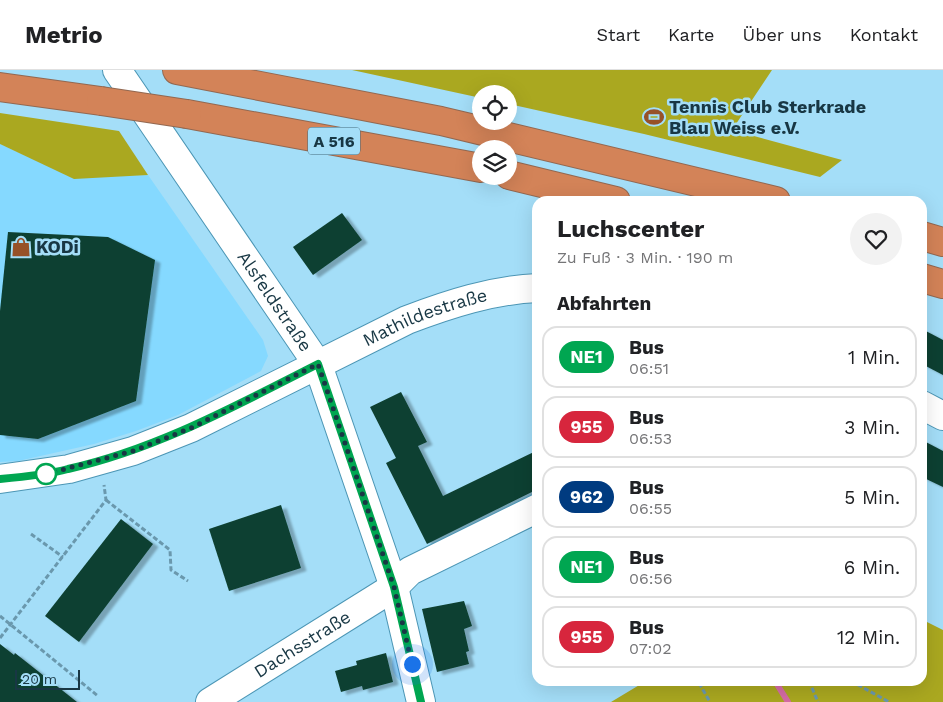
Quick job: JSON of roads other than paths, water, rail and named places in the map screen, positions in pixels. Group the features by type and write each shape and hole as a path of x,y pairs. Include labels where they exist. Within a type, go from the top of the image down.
{"highway":[{"name":"A 516","path":"177,70 442,122 755,196"},
{"name":"A 516","path":"0,87 187,114 472,166"},
{"path":"517,177 595,196"},
{"path":"927,237 943,242"},
{"path":"927,279 943,284"}],"street":[{"name":"Alsfeldstraße","path":"117,70 318,364 394,587 421,702"},
{"name":"Mathildestraße","path":"0,479 46,474 133,451 191,428 407,320 443,306 481,296 532,289"},
{"path":"927,408 943,416"},
{"name":"Dachsstraße","path":"210,702 394,587 410,571 532,511"}],"waterway":[{"path":"778,686 788,702"}],"place":[{"name":"Tennis Club Sterkrade Blau Weiss e.V.","path":"654,117"},
{"name":"KODi","path":"21,247"}]}
